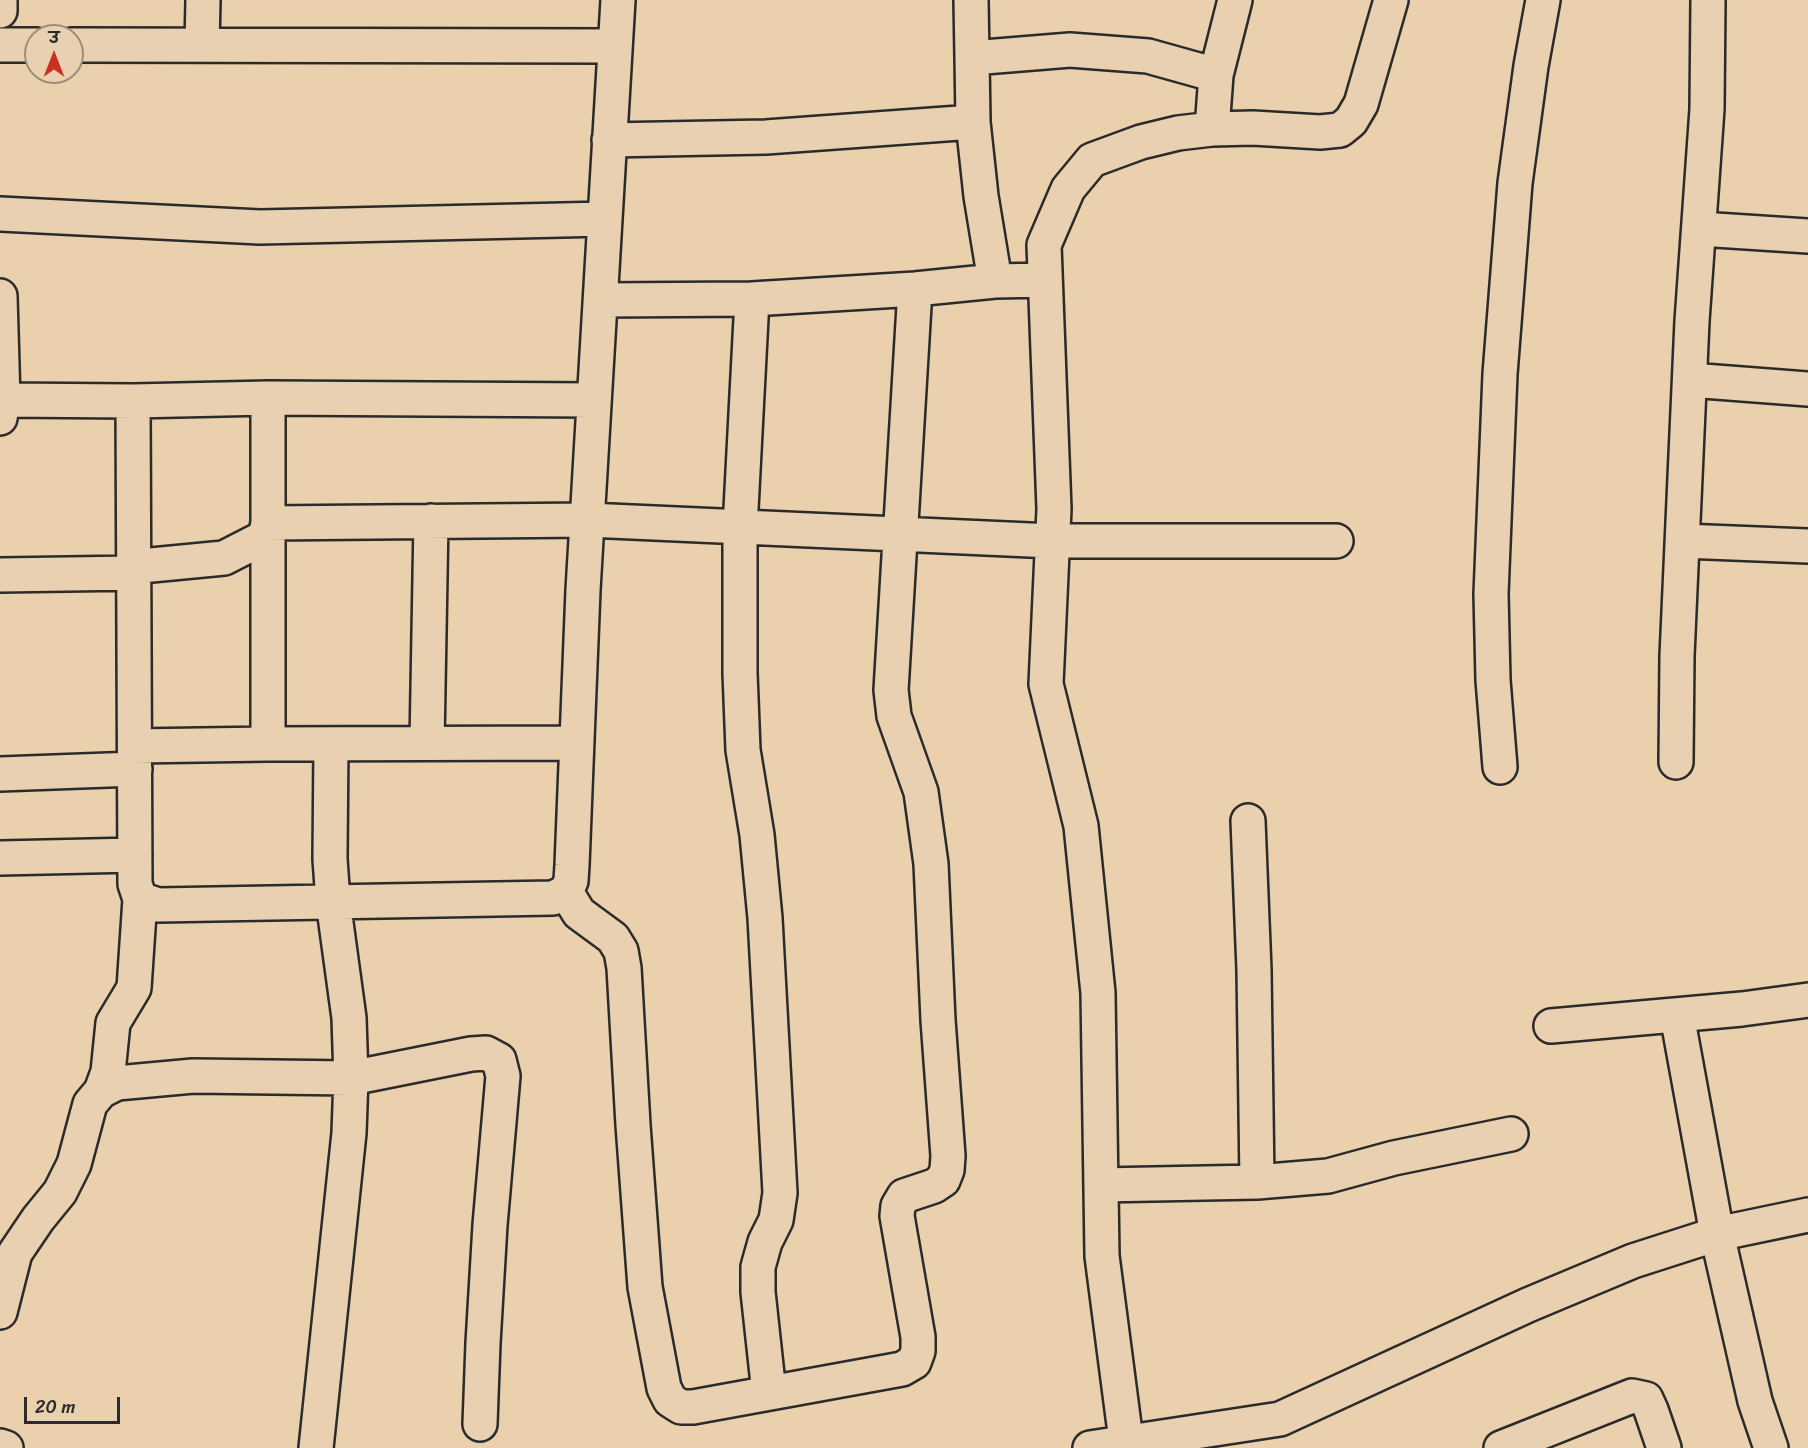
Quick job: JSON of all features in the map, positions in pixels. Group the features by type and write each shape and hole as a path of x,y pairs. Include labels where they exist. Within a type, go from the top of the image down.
{"street":[{"path":"0,0 0,11"},
{"path":"202,45 203,0"},
{"path":"140,899 159,905 553,898 566,892 571,881 572,865 594,400 618,0"},
{"path":"971,0 973,122 981,196 995,281"},
{"path":"1212,129 1216,75 1235,0"},
{"path":"1126,1445 1102,1256 1098,993 1081,826 1046,684 1054,509 1044,245 1068,189 1092,160 1141,142 1178,133 1254,128 1320,132 1340,130 1351,121 1361,104 1391,0"},
{"path":"1500,767 1493,680 1491,594 1500,374 1515,183 1531,66 1543,0"},
{"path":"1676,762 1677,656 1692,321 1707,108 1708,0"},
{"path":"0,45 24,45"},
{"path":"84,45 614,46"},
{"path":"972,58 1070,50 1115,53 1149,56 1216,75"},
{"path":"609,140 766,137 973,122"},
{"path":"0,214 260,227 605,219"},
{"path":"1700,229 1808,236"},
{"path":"600,300 753,299 915,289 995,281 1045,280"},
{"path":"566,892 579,913 614,938 621,951 645,1287 664,1388 670,1400 681,1407 693,1407 902,1369 914,1362 918,1351 918,1337 897,1216 898,1206 904,1196 934,1186 943,1180 947,1170 948,1156 938,1020 931,864 921,792 894,716 891,690 915,289"},
{"path":"0,296 1,409 133,401 268,398 594,400"},
{"path":"753,299 740,528 741,673 743,750 757,835 765,918 780,1193 776,1220 765,1242 758,1267 758,1292 769,1393"},
{"path":"1690,380 1808,390"},
{"path":"268,398 268,744"},
{"path":"0,1312 7,1252 60,1192 74,1164 90,1104 101,1091 108,1072 113,1023 134,988 140,899 135,884 133,401"},
{"path":"268,523 588,520 1052,541 1336,541"},
{"path":"428,743 431,521"},
{"path":"0,575 134,573 141,566 224,558 265,537 268,523"},
{"path":"1683,541 1808,546"},
{"path":"0,774 268,744 577,743"},
{"path":"316,1448 349,1133 351,1078 349,1018 333,901 330,859 331,744"},
{"path":"1248,821 1254,970 1257,1182"},
{"path":"0,858 135,855"},
{"path":"1551,1026 1743,1009 1808,1000"},
{"path":"1677,1015 1717,1234 1755,1401 1771,1448"},
{"path":"101,1091 117,1083 194,1076 351,1078 471,1054 486,1053 499,1060 503,1076 490,1225 480,1424"},
{"path":"1101,1185 1257,1182 1328,1176 1394,1158 1511,1134"},
{"path":"1090,1448 1126,1445 1280,1419 1528,1305 1633,1261 1717,1234 1808,1215"},
{"path":"1501,1448 1632,1396 1646,1399 1664,1448"},
{"path":"0,1446 6,1448"}]}
